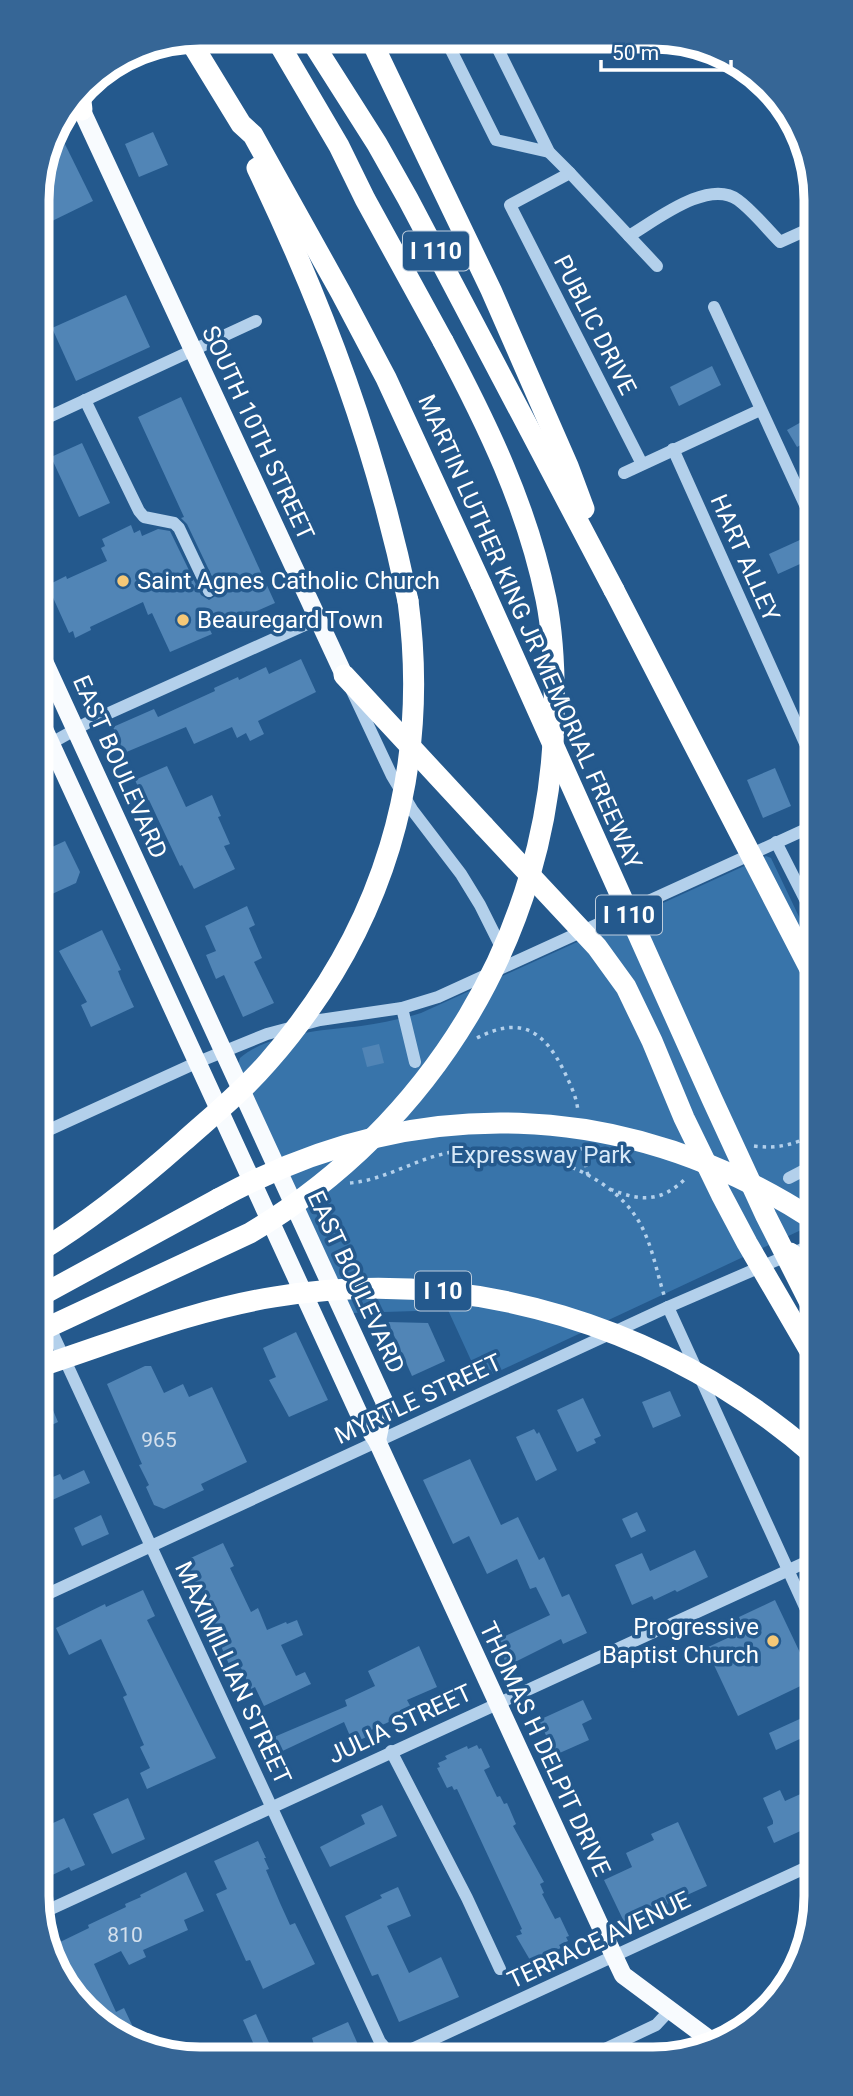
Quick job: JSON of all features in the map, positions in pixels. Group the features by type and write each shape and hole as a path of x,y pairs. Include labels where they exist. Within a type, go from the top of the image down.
{"highway":[{"name":"MARTIN LUTHER KING JR MEMORIAL FREEWAY","path":"195,49 341,293 386,378 706,1087 804,1292"},
{"path":"49,1327 250,1233 281,1215 339,1170 401,1111 458,1034 502,952 525,894 545,813 553,751 553,650 546,600 520,503 487,425 443,341 339,146 282,49"},
{"name":"I 110","path":"317,49 377,144 560,469"},
{"path":"375,49 412,129 446,193 560,469 614,590 804,958"},
{"path":"49,1244 139,1179 236,1095 297,1027 354,939 380,879 399,818 405,787 414,693 412,630 386,507 349,385 303,268 245,133"},
{"path":"344,675 597,947 626,987 684,1118 722,1194 804,1341"},
{"path":"49,1291 274,1171 343,1146 426,1128 524,1123 630,1138 682,1153 740,1177 804,1214"},
{"path":"780,1245 804,1264"},
{"name":"I 10","path":"49,1363 182,1318 275,1296 369,1288 463,1294 557,1313 647,1346 732,1392 804,1446"}],"main road":[{"name":"SOUTH 10TH STREET","path":"82,106 192,351 344,675"},
{"name":"EAST BOULEVARD","path":"49,671 385,1403 377,1441"},
{"path":"49,756 198,1062 359,1415 377,1441"},
{"name":"THOMAS H DELPIT DRIVE","path":"377,1441 623,1975 711,2036"}],"street":[{"path":"450,49 496,140 550,152"},
{"path":"498,49 550,152 657,266"},
{"name":"PUBLIC DRIVE","path":"570,173 510,205 642,464"},
{"path":"629,236 694,197 713,193 736,198 780,242 804,231"},
{"path":"714,307 804,503"},
{"path":"49,416 256,321"},
{"path":"85,400 139,511 144,517 174,523 179,528 209,591"},
{"path":"624,473 760,410"},
{"name":"HART ALLEY","path":"673,449 804,741"},
{"path":"49,743 318,618"},
{"name":"SOUTH 10TH STREET","path":"344,675 392,776 413,811 461,874 480,905 509,965"},
{"path":"49,1130 198,1062 286,1028 320,1020 402,1008 438,997 804,829"},
{"path":"776,842 804,897"},
{"path":"402,1008 415,1062"},
{"path":"789,1178 804,1170"},
{"name":"MYRTLE STREET","path":"49,1593 668,1307 804,1248"},
{"path":"668,1307 804,1605"},
{"name":"MAXIMILLIAN STREET","path":"49,1325 384,2047"},
{"name":"JULIA STREET","path":"50,1909 804,1563"},
{"path":"391,1751 467,1898 500,1969"},
{"name":"TERRACE AVENUE","path":"416,2047 804,1869"},
{"path":"609,2047 656,2025 670,2010"}],"path":[{"path":"477,1038 506,1027 518,1027 538,1035 548,1044 568,1079 577,1102 579,1120"},
{"path":"581,1138 588,1176"},
{"path":"345,1183 370,1180 420,1160 472,1150 520,1152 549,1159 588,1176 623,1200 646,1236 668,1307"}],"green space":[{"name":"Expressway Park","path":"766,856 771,858 804,927 804,1229 480,1380 448,1310 352,1313 238,1064 240,1058 252,1050 282,1038 376,1024 421,1013"}],"building":[{"path":"153,132 168,165 139,177 125,144"},
{"path":"62,138 93,201 49,223 50,180"},
{"path":"126,295 150,347 76,381 52,328"},
{"path":"712,366 721,385 679,406 670,387"},
{"path":"181,397 275,603 248,615 247,611 209,628 212,634 170,652 152,613 148,615 143,602 90,627 91,630 75,638 73,631 69,633 50,591 53,589 50,584 107,561 101,548 105,546 102,539 131,525 134,533 140,530 142,536 158,529 170,531 201,595 209,600 217,595 217,587 187,524 181,518 184,517 138,417"},
{"path":"804,420 804,443 797,447 787,430"},
{"path":"82,443 110,503 79,517 51,457"},
{"path":"802,539 804,543 804,562 778,574 769,554"},
{"path":"301,659 316,692 258,721 264,734 250,741 246,733 237,738 232,727 194,744 186,727 124,753 113,727 154,709 158,717 215,691 214,688 238,677 239,680 266,667 269,674"},
{"path":"167,766 186,807 212,795 230,844 224,846 235,869 194,889 182,865 180,866 149,800 145,802 135,780"},
{"path":"775,768 791,806 763,818 747,780"},
{"path":"65,841 80,872 76,883 49,895 49,848"},
{"path":"247,906 255,925 249,928 262,958 254,962 274,1003 243,1017 224,975 216,979 206,955 216,951 205,926"},
{"path":"102,930 121,970 118,971 134,1007 91,1027 81,1005 87,1002 59,951"},
{"path":"379,1044 384,1063 367,1067 362,1048"},
{"path":"388,1322 428,1323 445,1361 412,1376"},
{"path":"296,1332 328,1400 289,1417 269,1380 276,1377 263,1348"},
{"path":"145,1366 151,1366 164,1393 183,1384 189,1397 212,1387 247,1462 201,1484 204,1490 164,1509 154,1505 146,1487 149,1485 139,1465 142,1464 107,1384"},
{"path":"670,1391 681,1416 653,1428 642,1402"},
{"path":"583,1398 601,1436 594,1439 596,1443 577,1452 557,1410"},
{"path":"49,1401 58,1422 49,1426"},
{"path":"534,1429 537,1434 539,1432 557,1470 536,1481 516,1437"},
{"path":"470,1459 501,1525 518,1517 539,1560 544,1557 562,1597 569,1594 587,1633 563,1644 561,1639 507,1666 497,1640 550,1615 536,1587 530,1589 517,1559 487,1574 469,1536 453,1544 423,1480"},
{"path":"84,1470 90,1483 50,1501 49,1479 60,1474 63,1480"},
{"path":"637,1512 646,1531 631,1538 622,1519"},
{"path":"101,1515 109,1534 82,1546 74,1528"},
{"path":"223,1543 234,1566 230,1568 251,1612 258,1608 267,1630 297,1620 303,1635 281,1645 296,1676 305,1672 311,1684 264,1706 255,1687 251,1689 241,1668 232,1671 213,1628 216,1627 207,1609 210,1608 198,1583 191,1586 180,1563"},
{"path":"695,1550 708,1577 677,1592 675,1590 654,1600 652,1596 632,1605 615,1565 642,1553 650,1571"},
{"path":"143,1590 155,1616 147,1620 216,1758 147,1789 140,1773 150,1768 140,1747 144,1745 123,1697 127,1695 101,1639 69,1655 56,1628 105,1604 106,1607"},
{"path":"775,1600 804,1661 804,1684 738,1716 706,1648 745,1630 739,1617"},
{"path":"419,1646 437,1687 407,1700 413,1711 369,1731 371,1735 353,1743 344,1722 274,1755 267,1740 347,1706 345,1700 375,1686 368,1671"},
{"path":"583,1700 592,1719 582,1724 589,1740 555,1755 539,1720"},
{"path":"804,1717 804,1737 776,1750 769,1733"},
{"path":"477,1745 490,1767 484,1770 497,1797 500,1796 504,1804 507,1803 516,1824 513,1826 544,1882 540,1884 544,1893 542,1894 555,1919 560,1917 569,1936 566,1937 568,1941 559,1945 561,1948 530,1960 516,1936 522,1934 522,1929 457,1789 454,1790 452,1786 447,1788 437,1768 440,1767 438,1763 447,1759 445,1756 467,1746 468,1749"},
{"path":"780,1790 785,1801 804,1792 804,1829 774,1843 767,1827 773,1824 773,1821 763,1798"},
{"path":"128,1798 145,1839 112,1854 93,1814"},
{"path":"382,1805 397,1836 330,1867 320,1847 365,1824 361,1815"},
{"path":"64,1818 85,1865 71,1871 69,1867 49,1877 49,1825"},
{"path":"678,1822 707,1886 667,1904 669,1909 627,1928 604,1880 632,1867 626,1853 654,1840 651,1834"},
{"path":"258,1841 266,1858 269,1869 266,1870 290,1925 295,1923 315,1964 263,1989 250,1960 246,1961 216,1894 227,1889 214,1861"},
{"path":"186,1872 204,1911 184,1920 188,1930 143,1950 146,1957 129,1965 121,1951 94,1964 116,2012 124,2008 135,2032 116,2022 86,1996 69,1972 57,1945 89,1928 88,1925 126,1907 125,1904 141,1897 140,1895"},
{"path":"398,1887 411,1916 387,1926 409,1973 441,1957 459,1997 399,2022 378,1974 372,1976 345,1916"},
{"path":"256,2014 271,2047 255,2047 243,2020"},
{"path":"348,2022 359,2047 315,2047 312,2038"}],"place":[{"name":"Saint Agnes Catholic Church","path":"123,581"},
{"name":"Beauregard Town","path":"183,620"},
{"name":"Progressive Baptist Church","path":"773,1641"}]}
